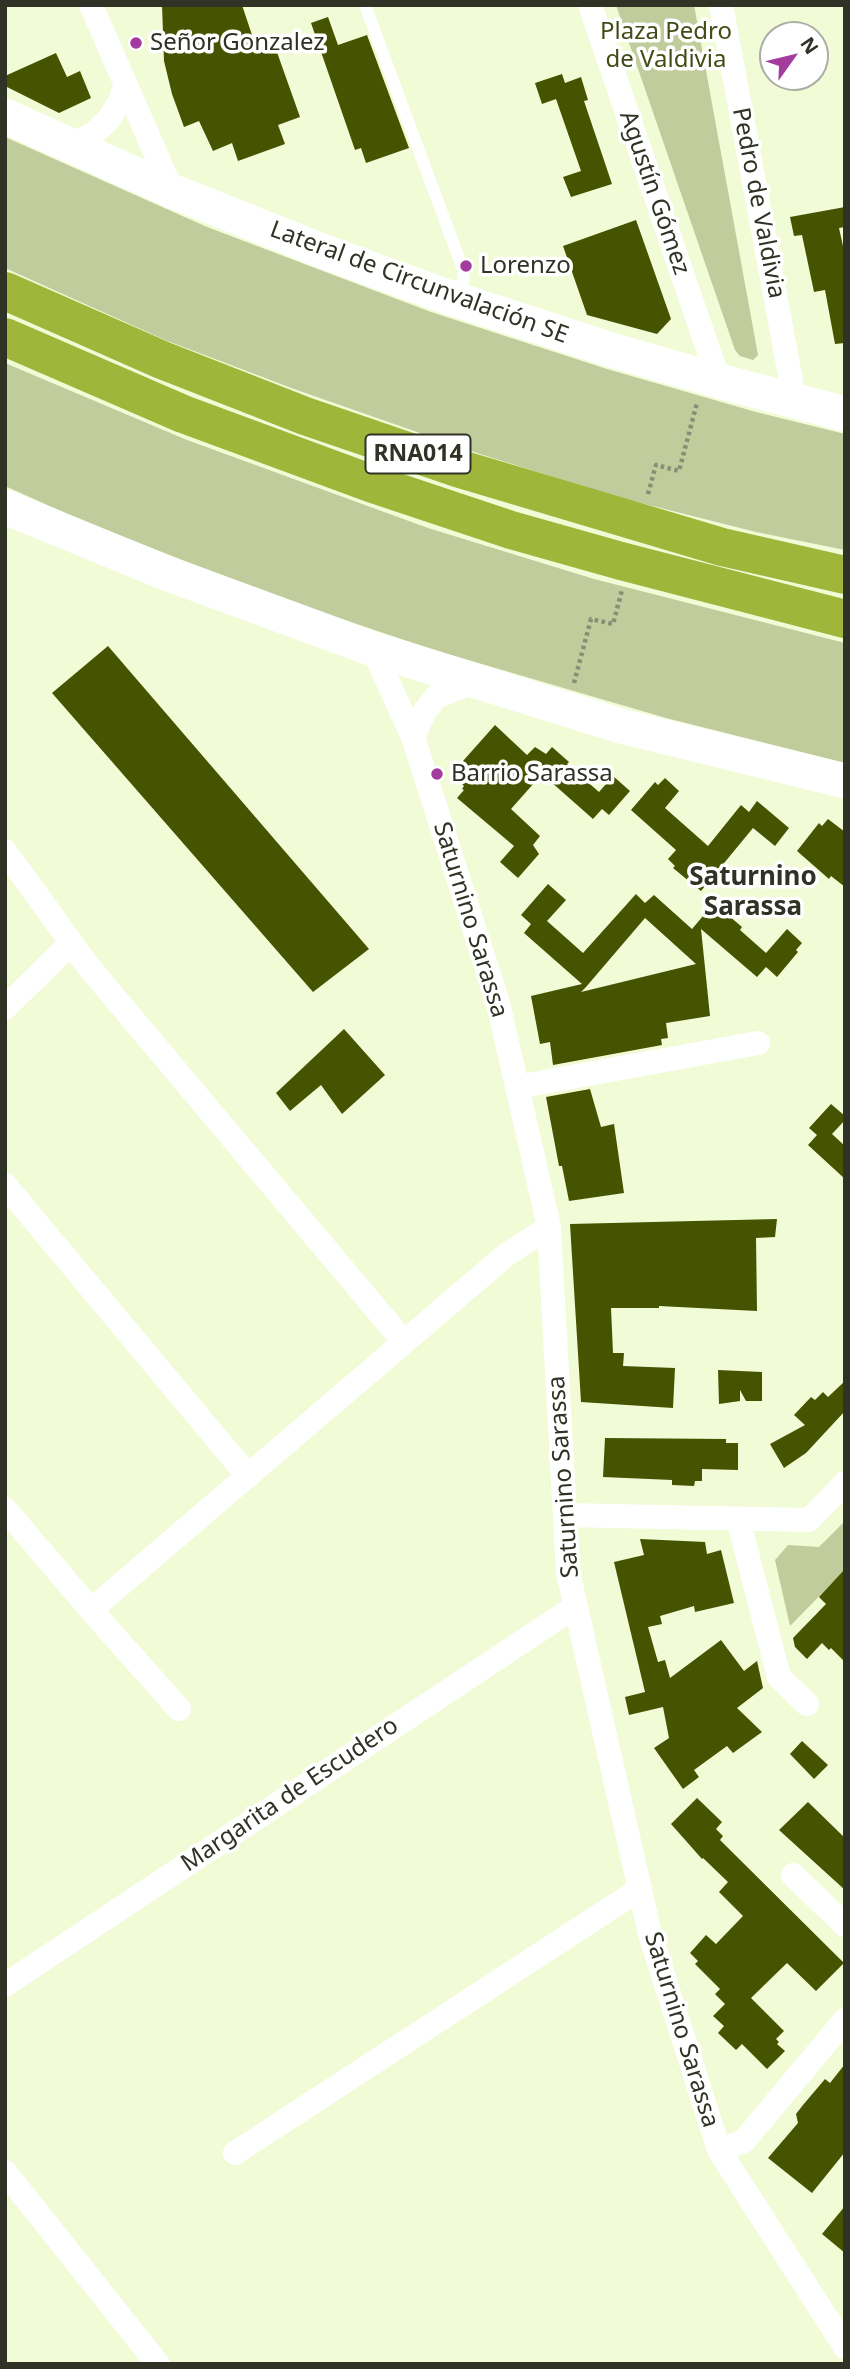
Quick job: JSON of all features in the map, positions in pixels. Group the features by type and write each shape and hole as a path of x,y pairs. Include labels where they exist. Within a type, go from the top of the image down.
{"highway":[{"name":"RNA014","path":"5,291 162,360 236,389 457,468 708,543 845,575"},
{"name":"RNA014","path":"5,337 183,414 370,483 560,544 714,587 845,619"}],"street":[{"path":"91,5 172,191"},
{"name":"Agustín Gómez","path":"590,5 719,381"},
{"name":"Pedro de Valdivia","path":"721,5 795,402"},
{"path":"70,146 94,133 109,119 126,85"},
{"name":"Lateral de Circunvalación SE","path":"5,116 172,191 322,251 461,302 719,381 845,414"},
{"path":"5,507 166,573 373,649 621,726 845,781"},
{"name":"Saturnino Sarassa","path":"373,649 413,737 498,1003 549,1227 568,1572 650,1934 719,2150 836,2315 845,2347"},
{"path":"413,737 425,711 436,697 476,681"},
{"path":"5,851 88,966 404,1342"},
{"path":"5,1008 71,943"},
{"path":"517,1087 758,1043"},
{"path":"5,1185 248,1476"},
{"path":"91,1610 506,1255 549,1227"},
{"path":"565,1515 809,1521 845,1483"},
{"path":"5,1509 179,1709"},
{"path":"738,1519 779,1677 807,1704"},
{"name":"Margarita de Escudero","path":"5,1985 576,1606"},
{"path":"793,1875 845,1925"},
{"path":"235,2153 640,1889"},
{"path":"719,2150 744,2141 845,2020"},
{"path":"5,2172 154,2362"}],"lane":[{"path":"365,5 464,272 461,302"}],"green space":[{"name":"Plaza Pedro de Valdivia","path":"616,5 694,5 758,355 753,360 740,356 735,350"},
{"path":"5,137 207,227 431,312 607,369 756,412 845,434 845,550 756,532 617,497 480,454 294,389 165,340 5,268"},
{"path":"5,363 187,440 428,528 594,579 845,643 845,763 666,718 434,650 315,610 195,565 83,521 5,486"},
{"path":"845,1521 845,1570 790,1626 775,1560 788,1545 819,1547"}],"building":[{"path":"162,5 242,5 256,47 273,41 300,117 278,125 285,144 238,161 232,143 213,151 199,121 184,127 164,61"},
{"path":"328,17 338,45 367,35 409,148 366,163 361,148 355,150 311,23"},
{"path":"56,53 67,77 80,71 91,98 59,113 5,86 5,76"},
{"path":"562,74 565,83 581,77 588,100 584,101 612,184 571,197 563,177 581,171 556,99 542,104 535,83"},
{"path":"845,207 845,227 839,228 845,255 845,343 835,344 825,290 814,292 802,235 794,236 790,217"},
{"path":"636,220 671,319 657,334 587,315 563,246"},
{"path":"108,646 369,949 313,992 52,693"},
{"path":"495,725 527,755 535,747 546,754 552,747 599,792 613,776 630,791 609,815 602,809 593,819 542,774 511,809 540,836 533,845 539,854 518,878 500,862 514,846 457,798 464,786 457,779 468,766 463,761"},
{"path":"665,778 679,791 665,808 708,846 741,805 749,812 757,801 789,828 775,846 753,828 701,891 673,868 675,866 668,859 676,850 631,810 655,782 658,785"},
{"path":"828,819 845,832 845,887 831,876 829,879 797,851 819,823 822,826"},
{"path":"548,884 566,900 547,921 583,953 636,894 645,903 654,895 692,929 714,903 742,927 740,930 766,953 787,929 802,943 796,950 798,952 777,977 766,967 757,977 701,929 710,1016 666,1023 668,1038 661,1039 662,1045 553,1065 550,1042 540,1044 531,996 582,984 524,933 531,924 521,915","holes":["645,918 696,964 581,992"]},
{"path":"344,1029 385,1075 342,1114 321,1085 290,1111 276,1093"},
{"path":"590,1089 601,1127 614,1124 624,1193 569,1201 562,1166 559,1166 546,1097"},
{"path":"831,1104 845,1116 845,1120 832,1134 845,1146 845,1179 808,1145 817,1135 809,1128"},
{"path":"777,1219 775,1237 756,1238 757,1311 659,1306 611,1308 613,1353 624,1353 623,1366 675,1368 673,1408 581,1402 570,1224"},
{"path":"718,1370 762,1372 762,1401 746,1401 740,1390 740,1401 719,1404"},
{"path":"845,1381 845,1411 806,1453 784,1468 770,1444 805,1425 794,1415 811,1397 815,1400 823,1392 828,1397"},
{"path":"605,1438 726,1439 726,1443 738,1443 738,1470 702,1469 702,1481 695,1481 694,1486 672,1485 672,1480 603,1477"},
{"path":"640,1539 705,1542 707,1554 721,1550 734,1603 695,1612 694,1606 660,1616 662,1624 648,1627 658,1662 665,1660 670,1678 721,1640 744,1671 757,1661 763,1688 737,1708 762,1732 733,1753 727,1746 694,1770 699,1777 683,1789 654,1748 669,1738 663,1707 629,1715 625,1697 645,1692 614,1562 644,1555"},
{"path":"845,1569 845,1662 822,1643 807,1659 795,1647 793,1638 826,1604 819,1597"},
{"path":"802,1741 828,1765 814,1779 790,1754"},
{"path":"697,1798 722,1822 716,1829 723,1836 720,1840 844,1963 816,1991 787,1963 751,1998 784,2031 776,2039 779,2042 777,2044 785,2051 767,2069 742,2044 736,2050 718,2033 724,2026 713,2016 725,2004 715,1994 720,1989 695,1964 698,1961 690,1953 706,1935 716,1944 743,1916 719,1892 728,1882 702,1859 671,1824"},
{"path":"808,1802 845,1838 845,1890 779,1830"},
{"path":"845,2064 845,2152 812,2193 768,2158 798,2123 796,2114 803,2105 825,2079 830,2083"},
{"path":"845,2206 845,2253 822,2234"}],"place":[{"name":"Señor Gonzalez","path":"136,43"},
{"name":"Lorenzo","path":"466,266"},
{"name":"Barrio Sarassa","path":"437,774"}],"district":[{"name":"Saturnino Sarassa","path":"753,893"}]}
